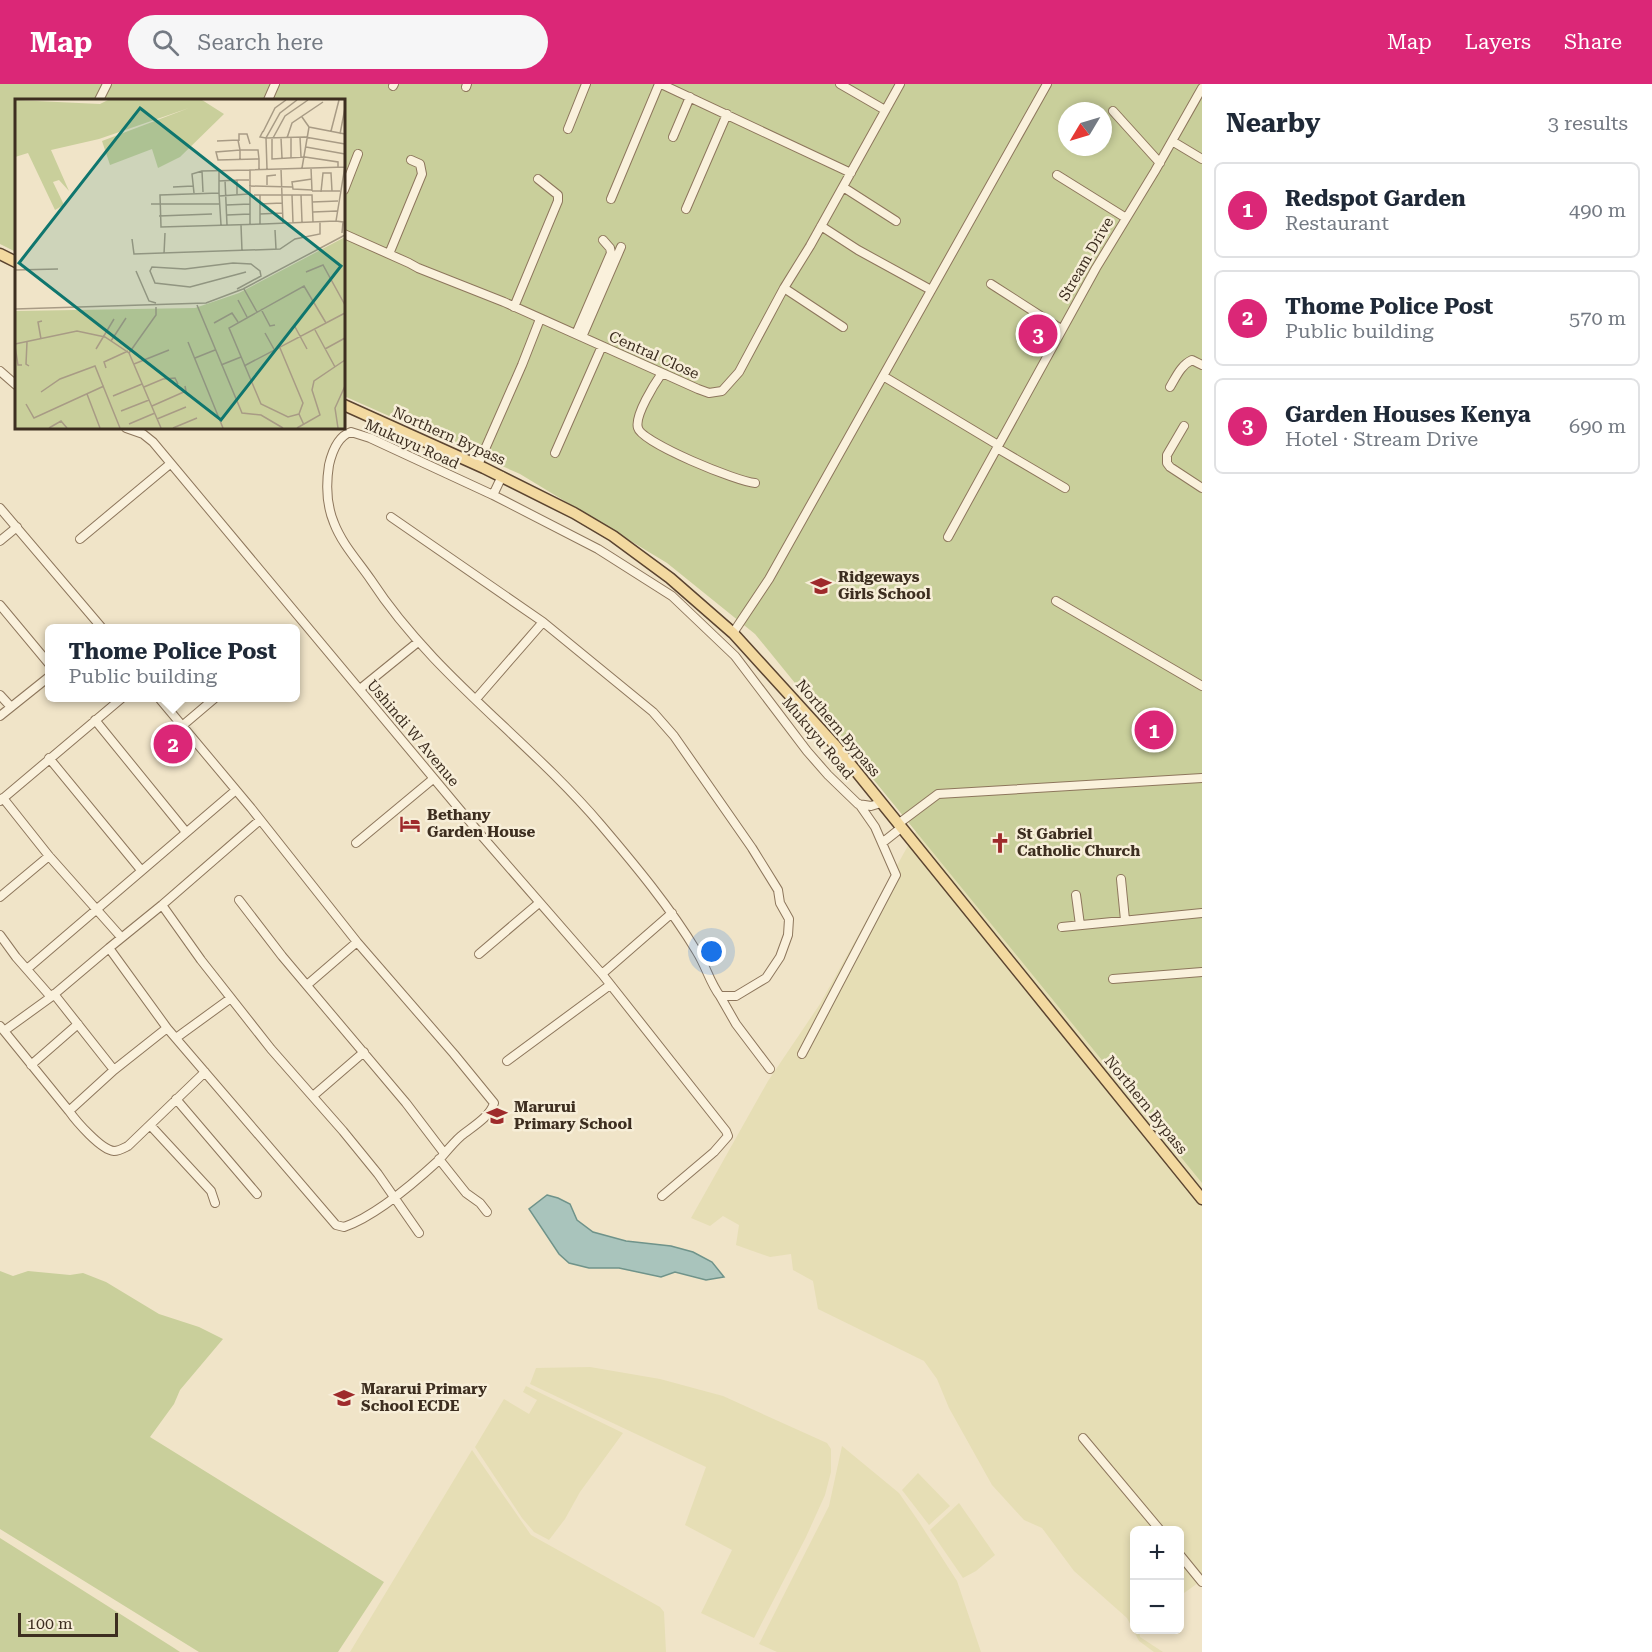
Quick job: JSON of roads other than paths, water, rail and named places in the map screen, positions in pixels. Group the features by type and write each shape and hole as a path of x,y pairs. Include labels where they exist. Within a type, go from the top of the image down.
{"main road":[{"path":"0,254 15,262"},
{"name":"Northern Bypass","path":"345,405 502,476 574,513 633,550 690,594 733,633 823,731 1202,1199"}],"street":[{"path":"100,99 107,84"},
{"path":"268,99 275,84"},
{"path":"568,129 586,84"},
{"path":"610,199 660,84 851,173"},
{"path":"840,84 885,110"},
{"name":"Central Close","path":"345,234 709,393 718,393 725,389 739,372 900,84"},
{"path":"733,633 769,579 1047,84"},
{"name":"Stream Drive","path":"948,537 1061,329 1202,88"},
{"path":"673,137 690,97"},
{"path":"1113,111 1160,163"},
{"path":"686,209 727,114"},
{"path":"1172,141 1202,159"},
{"path":"345,187 358,154"},
{"path":"389,254 423,171 420,164 411,160"},
{"path":"1057,175 1126,218"},
{"path":"514,307 558,201 558,195 538,179"},
{"path":"843,187 896,221"},
{"path":"821,226 858,250 931,290"},
{"path":"579,336 610,253 610,248 603,240"},
{"path":"579,336 621,247"},
{"path":"991,284 1061,329"},
{"path":"784,288 843,327"},
{"path":"478,465 540,319"},
{"path":"555,453 602,346"},
{"path":"1170,387 1188,361 1192,360 1202,365"},
{"path":"0,371 15,384"},
{"path":"662,373 638,418 639,431 655,443 722,474 755,483"},
{"path":"883,376 1065,488"},
{"path":"1184,426 1167,455 1167,463 1202,488"},
{"name":"Ushindi W Avenue","path":"128,429 148,437 297,624"},
{"name":"Mukuyu Road","path":"770,1069 736,1024 699,954 672,913 602,826 575,796 418,642 386,603 350,552 334,525 328,501 327,479 330,459 340,439 347,433 357,433 493,495 624,564 680,603 735,656 816,762 858,804 876,827 895,871 894,880 802,1054"},
{"path":"80,539 170,464"},
{"path":"493,495 502,476"},
{"path":"0,508 99,624"},
{"path":"391,517 543,622 659,718 752,848 778,890 780,903 790,924 780,957 769,974 756,986 736,996 720,996"},
{"path":"0,541 17,528"},
{"path":"624,564 633,550"},
{"path":"1056,601 1202,686"},
{"path":"0,605 45,659"},
{"path":"476,699 543,622"},
{"name":"Ushindi W Avenue","path":"300,627 360,689 433,779 602,974 728,1134 720,1146 662,1196"},
{"path":"360,689 418,642"},
{"path":"735,656 745,646"},
{"path":"0,716 45,680"},
{"path":"0,695 11,707"},
{"path":"117,702 2,800 121,938"},
{"path":"109,948 167,1028 306,1191 336,1225 342,1228 393,1197 442,1156 493,1106 492,1101 357,942 236,790 162,702"},
{"path":"182,726 209,702"},
{"path":"95,720 186,832"},
{"path":"49,758 141,870"},
{"path":"882,843 938,794 1202,778"},
{"path":"356,843 433,779"},
{"path":"27,969 236,790"},
{"path":"858,804 871,806 881,803"},
{"path":"205,1072 128,1146 115,1151 106,1148 69,1111 2,1029 53,995 260,820"},
{"path":"0,897 49,856"},
{"path":"1121,879 1125,920"},
{"path":"1076,894 1080,925"},
{"path":"239,900 423,1124 466,1192 487,1212"},
{"path":"479,954 539,903"},
{"path":"162,905 282,1063 313,1096 378,1174 419,1233"},
{"path":"602,974 672,913"},
{"path":"1062,927 1202,913"},
{"path":"0,934 27,969 78,1024 114,1070"},
{"path":"307,985 357,942"},
{"path":"1113,979 1202,972"},
{"path":"507,1061 610,985"},
{"path":"176,1038 231,998"},
{"path":"31,1065 78,1024"},
{"path":"69,1111 114,1070 167,1028"},
{"path":"313,1096 364,1052"},
{"path":"176,1099 257,1194"},
{"path":"150,1125 211,1191 215,1203"},
{"path":"1083,1438 1157,1526"},
{"path":"1184,1561 1202,1582"}],"water":[{"path":"547,1195 570,1204 577,1220 593,1232 626,1241 671,1246 693,1252 712,1262 724,1277 706,1280 675,1272 661,1277 619,1268 589,1268 569,1263 559,1254 529,1209"}],"place":[{"name":"Garden Houses Kenya","path":"1038,334"},
{"name":"Ridgeways Girls School","path":"821,586"},
{"name":"Redspot Garden","path":"1154,730"},
{"name":"Thome Police Post","path":"173,744"},
{"name":"Bethany Garden House","path":"410,824"},
{"name":"St Gabriel Catholic Church","path":"1000,843"},
{"name":"Marurui Primary School","path":"497,1116"},
{"name":"Mararui Primary School ECDE","path":"344,1398"}]}
